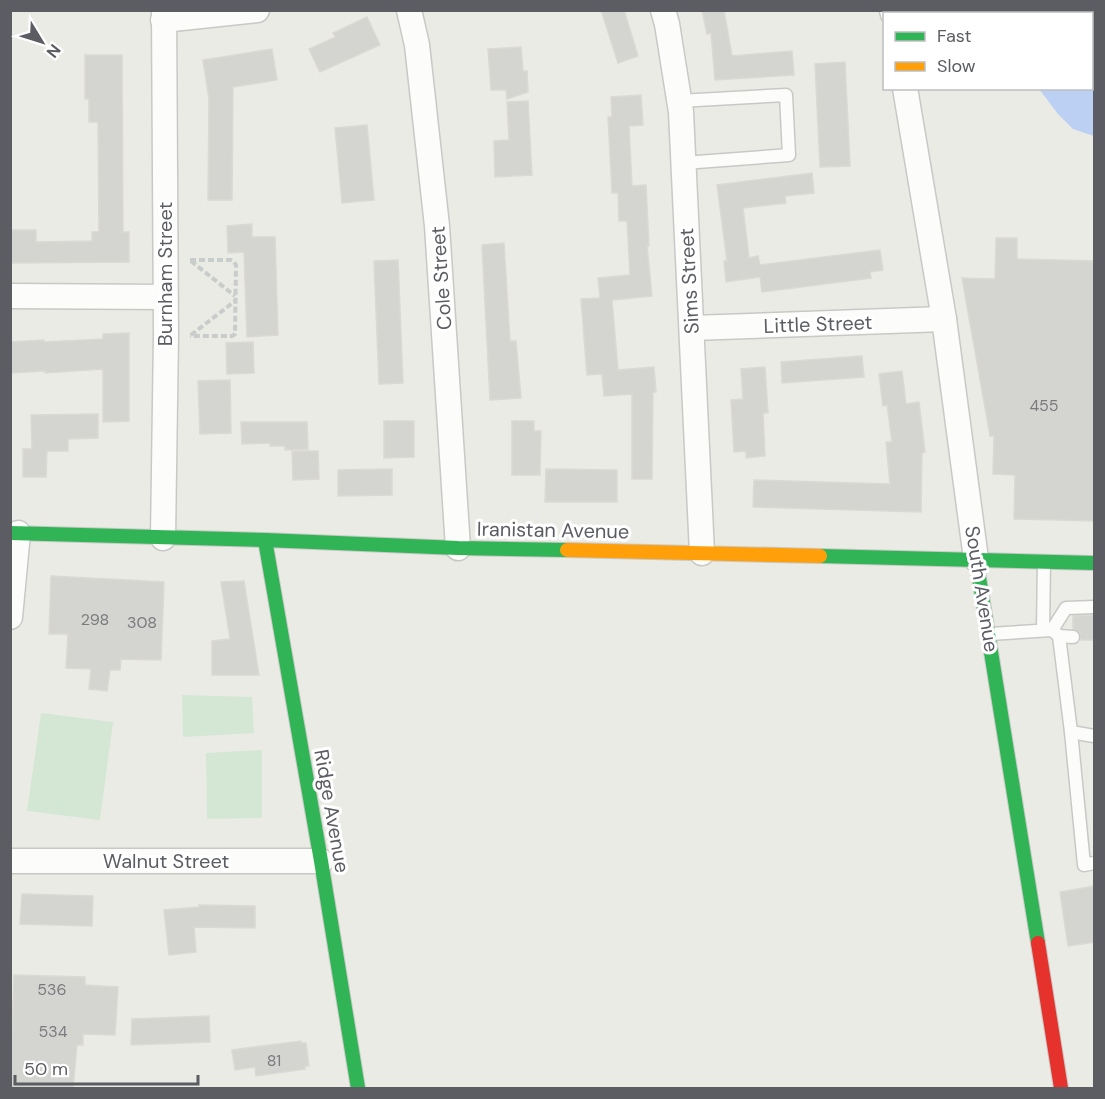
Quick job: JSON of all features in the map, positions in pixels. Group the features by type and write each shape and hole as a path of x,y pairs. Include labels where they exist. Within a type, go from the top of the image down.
{"street":[{"path":"163,15 257,10"},
{"name":"Cole Street","path":"409,10 417,45 438,226 458,548"},
{"name":"Sims Street","path":"663,10 681,112 702,553"},
{"name":"Burnham Street","path":"163,15 166,334 163,538"},
{"name":"South Avenue","path":"905,90 944,320 976,559 1061,1089"},
{"path":"10,296 165,297"},
{"name":"Little Street","path":"692,328 944,320"},
{"path":"10,617 14,533"},
{"name":"Iranistan Avenue","path":"14,533 458,548 1095,563"},
{"name":"Ridge Avenue","path":"265,540 358,1089"},
{"name":"Walnut Street","path":"10,861 321,861"}],"lane":[{"path":"679,101 786,95 789,155 684,163"},
{"path":"1044,561 1051,632 1071,732 1084,865 1095,864"},
{"path":"1051,632 1066,608 1095,608"},
{"path":"989,634 1051,632 1073,637"},
{"path":"1071,732 1095,736"}],"path":[{"path":"165,259 234,261 236,265 234,335 166,334"},
{"path":"191,260 235,298"},
{"path":"190,336 235,298"}],"green space":[{"path":"182,695 252,697 254,733 183,737"},
{"path":"41,713 113,722 100,820 27,811"},
{"path":"262,750 262,818 207,819 206,753"}],"water":[{"path":"1094,11 1094,136 1073,129 1040,90 1093,90 1093,12 1025,12"}],"building":[{"path":"601,10 624,10 638,56 618,63"},
{"path":"702,10 724,10 732,56 792,51 794,75 715,80 711,33 707,34"},
{"path":"367,17 380,45 320,72 309,49 336,37 333,33"},
{"path":"521,47 523,71 527,71 528,92 507,99 506,90 491,90 488,49"},
{"path":"272,49 277,80 233,87 232,200 208,200 209,99 203,60"},
{"path":"85,55 122,55 123,232 129,232 129,262 10,263 10,230 36,230 36,242 92,241 92,232 99,232 98,122 89,122 89,99 85,99"},
{"path":"845,62 850,166 820,167 815,64"},
{"path":"641,95 643,125 629,126 632,186 646,185 649,246 647,246 652,296 612,300 618,370 654,367 656,392 653,392 652,479 632,479 632,394 604,396 602,374 587,375 581,299 600,298 598,278 630,275 627,221 619,221 618,193 612,193 608,117 612,117 611,97"},
{"path":"528,101 532,175 495,177 494,141 509,140 507,102"},
{"path":"367,125 374,200 342,203 335,128"},
{"path":"812,173 814,193 785,196 786,203 743,208 749,258 758,256 760,265 880,250 883,270 870,272 871,278 762,292 760,277 726,282 724,261 727,261 717,185"},
{"path":"252,224 252,237 275,237 278,335 247,337 244,252 228,253 227,226"},
{"path":"996,238 1017,238 1017,259 1095,261 1095,521 1014,519 1015,475 993,474 994,436 990,436 962,278 995,279"},
{"path":"504,243 510,341 516,341 521,398 490,400 482,245"},
{"path":"398,260 403,383 379,384 374,261"},
{"path":"129,333 129,421 103,422 103,369 10,373 10,342 103,339 103,334"},
{"path":"253,342 254,373 227,374 226,343"},
{"path":"862,356 864,377 782,383 781,362"},
{"path":"765,367 768,413 763,413 765,456 746,458 746,451 734,452 731,400 743,399 741,369"},
{"path":"902,371 906,404 919,402 925,452 922,453 921,512 753,507 754,480 890,484 886,442 892,442 887,405 883,406 879,374"},
{"path":"230,380 231,433 200,434 198,381"},
{"path":"98,414 98,438 68,439 68,451 47,451 46,477 23,477 23,449 32,449 31,415"},
{"path":"384,421 414,421 414,457 384,458"},
{"path":"512,421 534,421 534,431 541,431 540,475 512,475"},
{"path":"241,422 307,422 308,449 285,450 285,446 270,446 270,443 242,444"},
{"path":"292,451 318,451 319,479 293,480"},
{"path":"392,469 392,495 338,496 338,470"},
{"path":"546,469 617,470 617,502 545,502"},
{"path":"51,576 164,582 161,660 121,659 120,670 110,670 107,691 89,689 91,669 66,668 68,634 49,634"},
{"path":"244,581 259,675 212,675 212,641 230,639 221,582"},
{"path":"1095,615 1095,640 1081,640 1080,633 1073,629 1073,616"},
{"path":"1095,886 1095,942 1068,946 1060,892"},
{"path":"22,894 93,896 92,926 20,924"},
{"path":"199,905 255,906 255,928 194,927 196,952 169,955 164,910 199,907"},
{"path":"14,975 85,977 85,985 118,987 115,1035 83,1034 83,1045 77,1045 73,1089 10,1089"},
{"path":"209,1016 210,1042 131,1045 132,1019"},
{"path":"301,1041 301,1043 306,1043 309,1066 305,1066 305,1069 256,1076 255,1067 235,1070 232,1050"}],"traffic: fast":[{"path":"10,533 567,550"},
{"path":"265,540 358,1088"},
{"path":"820,556 1094,563"},
{"path":"976,559 1038,943"}],"traffic: slow":[{"path":"567,550 820,556"}],"traffic: jam":[{"path":"1038,943 1061,1088"}]}
